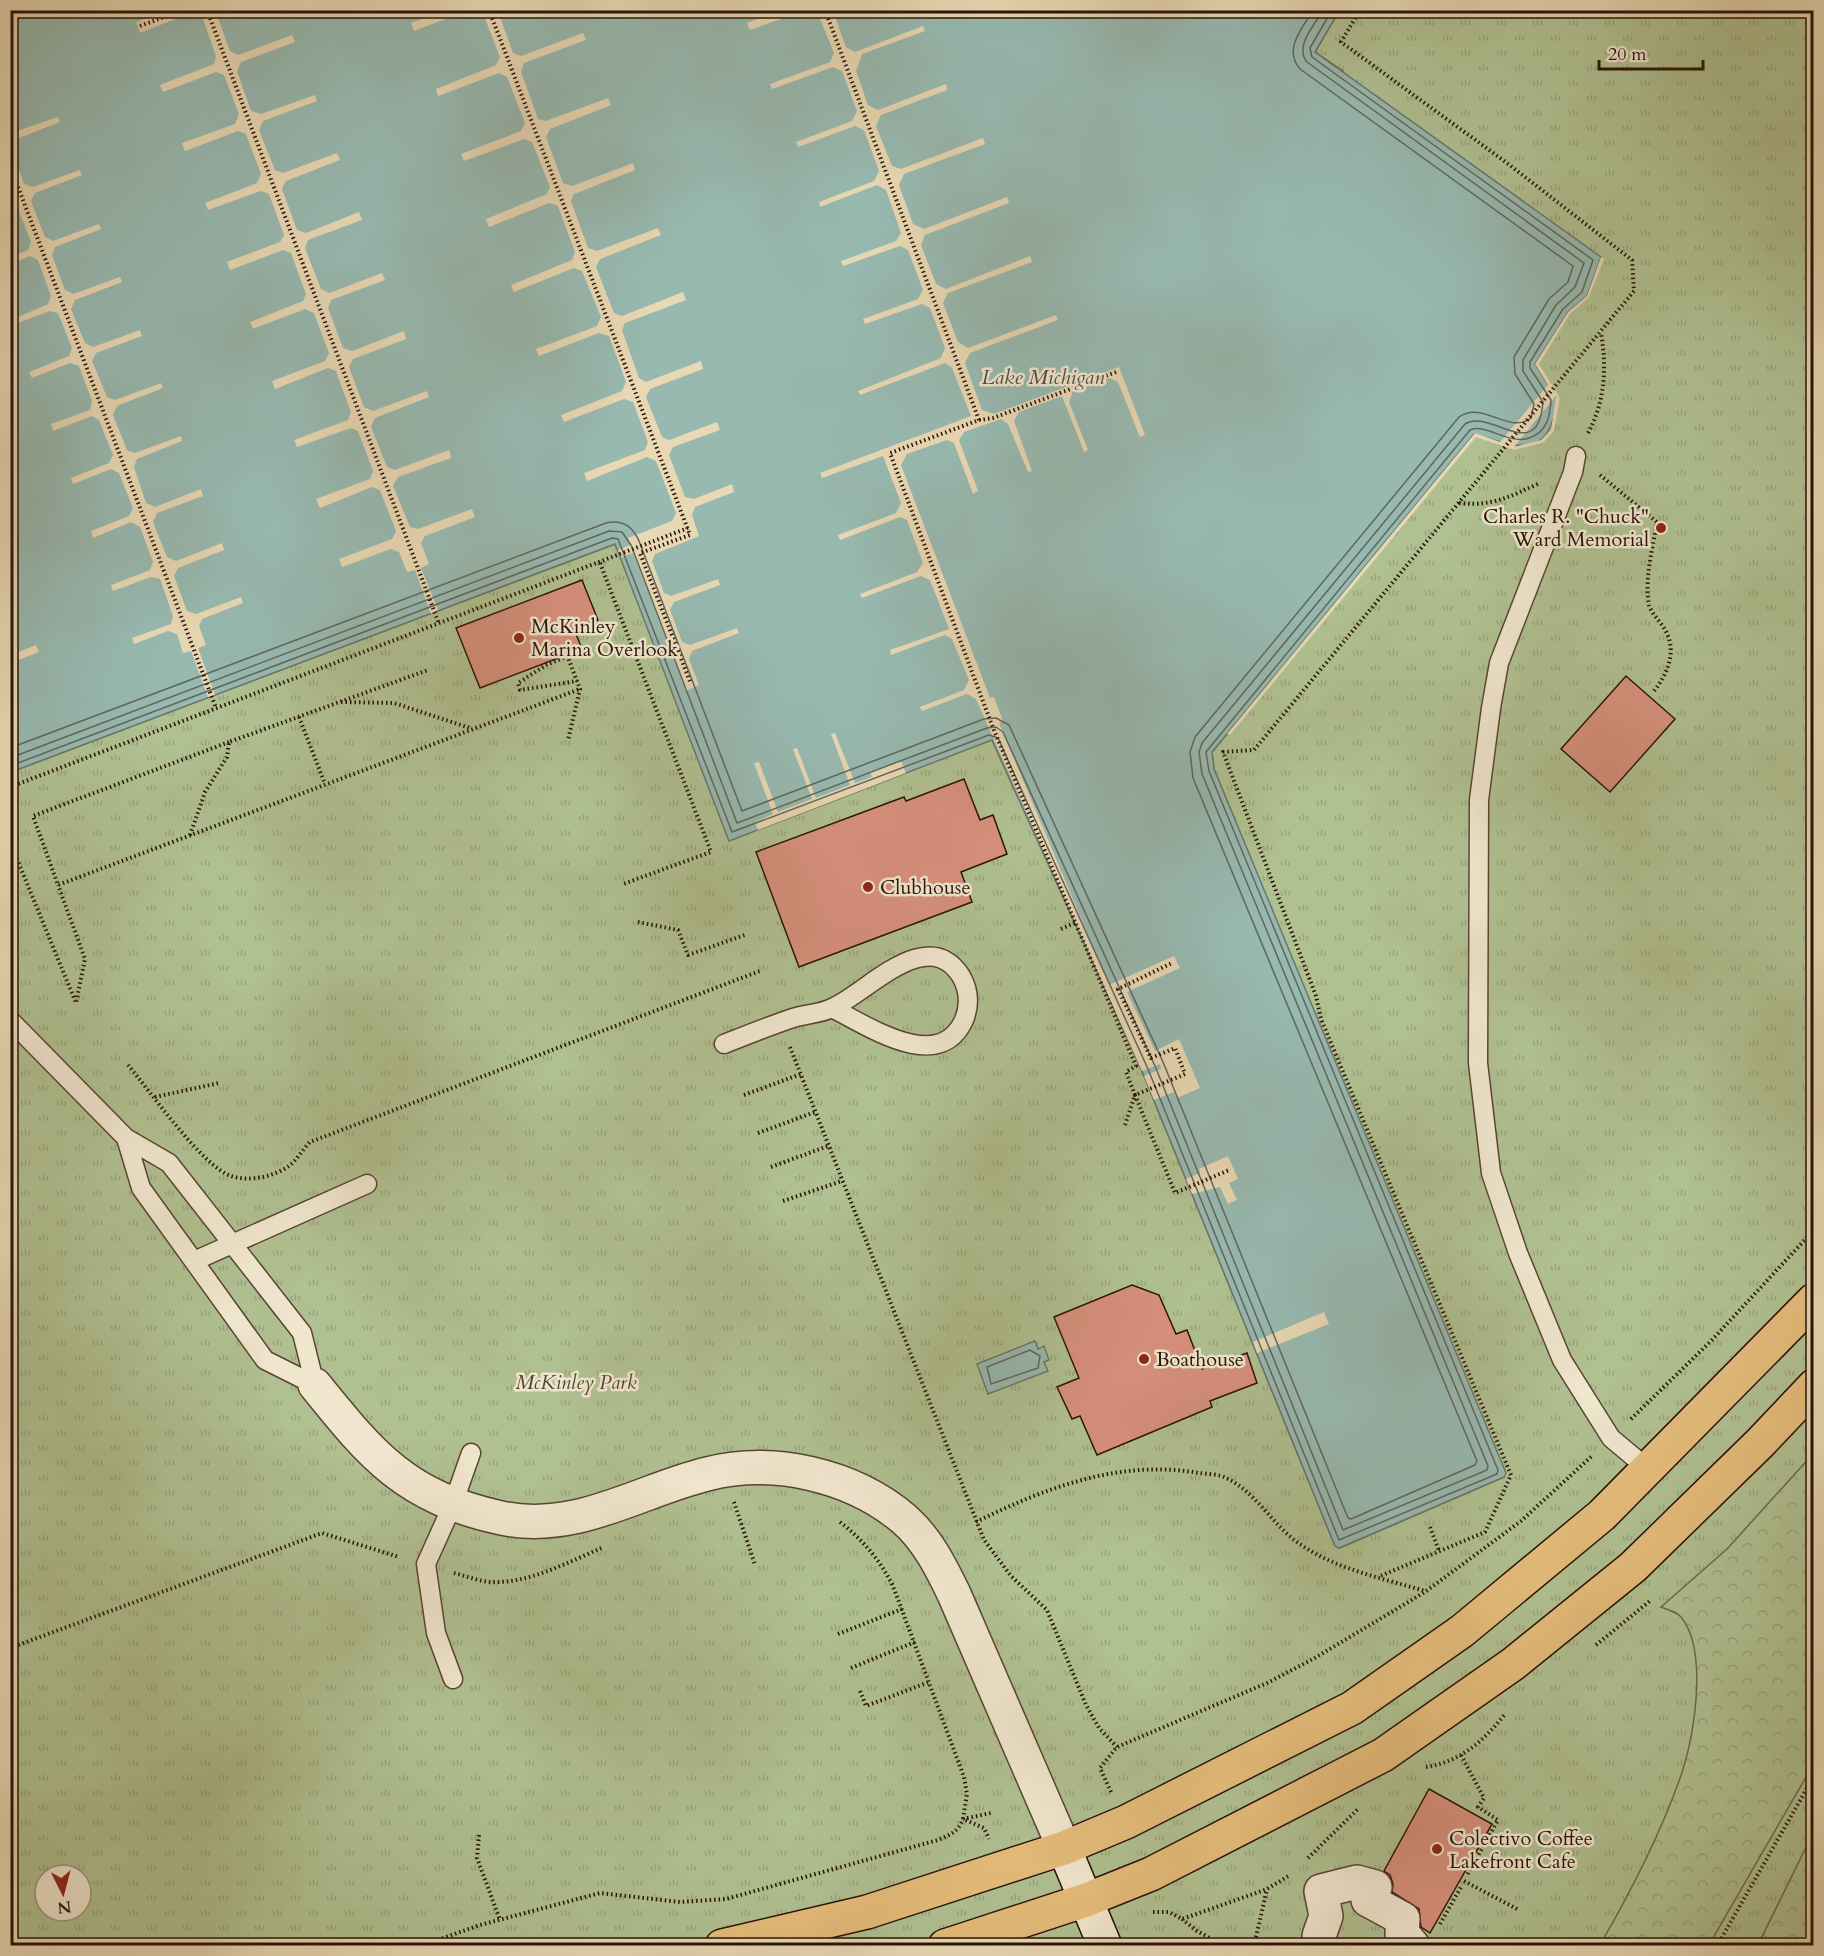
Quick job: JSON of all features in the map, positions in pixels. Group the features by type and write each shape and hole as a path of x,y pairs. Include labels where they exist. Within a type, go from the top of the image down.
{"main road":[{"path":"722,1946 867,1912 1064,1848 1126,1822 1352,1708 1462,1631 1602,1515 1814,1300"},
{"path":"945,1946 1086,1900 1151,1874 1383,1755 1513,1664 1633,1567 1760,1443 1814,1386"}],"street":[{"path":"315,1385 360,1441 390,1470 421,1489 453,1504 503,1518 540,1521 578,1517 624,1504 708,1474 744,1468 813,1473 846,1485 904,1519 934,1553 954,1593 1106,1946"},
{"path":"1320,1946 1319,1936 1326,1916 1321,1892 1358,1882 1375,1887 1368,1900 1403,1919 1402,1934 1413,1946"}],"lane":[{"path":"1576,456 1573,472 1499,663 1491,708 1479,800 1478,1063 1491,1173 1518,1253 1562,1360 1611,1438 1648,1469"},
{"path":"724,1044 794,1018 832,1008 890,969 918,957 939,957 955,968 964,982 968,999 967,1013 960,1029 944,1041 931,1046 910,1045 832,1008"},
{"path":"10,1020 126,1138 169,1163 302,1333 315,1385"},
{"path":"126,1138 141,1188 265,1360 315,1385"},
{"path":"194,1261 367,1184"},
{"path":"453,1679 436,1633 426,1564 453,1504 471,1453"}],"path":[{"path":"140,26 183,10"},
{"path":"207,10 439,624"},
{"path":"489,10 688,528 690,535 640,553 691,684"},
{"path":"825,10 979,420"},
{"path":"1360,10 1341,42 1507,163 1632,260 1634,291 1254,750 1223,752 1316,996 1321,1018 1511,1475 1485,1532 1378,1577"},
{"path":"10,166 216,708"},
{"path":"1116,372 993,418 979,420 890,453 993,728 1136,1066 1126,1072 1175,1193 1228,1170"},
{"path":"1576,456 1656,522 1648,592 1649,608 1666,630 1671,662 1667,675 1654,691"},
{"path":"10,786 688,528"},
{"path":"600,563 711,852 623,884"},
{"path":"568,740 580,688 567,655 518,683 520,690 577,681"},
{"path":"10,842 76,1003 86,959 33,816 428,670"},
{"path":"58,885 580,688"},
{"path":"338,702 394,703 471,728"},
{"path":"299,717 325,784"},
{"path":"189,836 205,792 227,757 229,742"},
{"path":"10,762 18,784"},
{"path":"638,922 678,930 688,955 745,935"},
{"path":"1061,929 1077,922"},
{"path":"1125,1125 1136,1095 1185,1074 1175,1048 1151,1059 1118,989 1172,963"},
{"path":"128,1065 209,1162 229,1176 247,1180 262,1178 289,1166 310,1142 760,971"},
{"path":"789,1044 976,1522 994,1556 1047,1610 1086,1705 1099,1728 1118,1747"},
{"path":"744,1095 801,1074"},
{"path":"154,1097 219,1083"},
{"path":"758,1133 815,1112"},
{"path":"771,1167 828,1146"},
{"path":"783,1201 842,1180"},
{"path":"1100,1768 1118,1747 1267,1683 1322,1654 1425,1592 1471,1560 1521,1521 1611,1438 1711,1341 1814,1230"},
{"path":"976,1522 1027,1497 1092,1476 1173,1468 1226,1478 1261,1506 1295,1541 1325,1560 1425,1592"},
{"path":"725,1503 742,1501"},
{"path":"734,1502 755,1565"},
{"path":"421,1946 500,1920 600,1893 680,1902 726,1899 938,1840 959,1828 963,1819 967,1794 964,1777 902,1609 883,1566 850,1531 831,1517"},
{"path":"1430,1527 1439,1551"},
{"path":"10,1648 322,1533 399,1557"},
{"path":"453,1572 487,1582 509,1582 526,1578 613,1544"},
{"path":"838,1634 902,1609"},
{"path":"851,1668 915,1642"},
{"path":"860,1691 866,1706 929,1682"},
{"path":"1461,1755 1484,1798 1478,1808 1498,1820 1467,1875"},
{"path":"1717,1946 1814,1776"},
{"path":"963,1819 991,1813"},
{"path":"963,1819 984,1828"},
{"path":"479,1835 477,1858 500,1920"},
{"path":"1464,1881 1519,1910"},
{"path":"1439,1926 1461,1887"},
{"path":"1254,1946 1267,1889"},
{"path":"1182,1919 1197,1931 1224,1946"}],"green space":[{"name":"McKinley Park","path":"1339,11 1813,11 1814,1833 1758,1945 11,1945 11,772 615,544 618,550 992,740 1142,1071 1335,1546 1340,1548 1504,1477 1214,769 1212,752 1475,433 1343,71 1315,52"},
{"path":"1813,1454 1813,1765 1709,1945 1600,1945 1653,1844 1679,1781 1690,1744 1696,1697 1695,1651 1690,1632 1681,1617 1661,1607 1727,1549"},
{"path":"1813,1833 1813,1945 1758,1945"}],"water":[{"name":"Lake Michigan","path":"11,11 1339,11 1315,52 1601,257 1587,296 1568,312 1535,364 1557,399 1548,432 1540,440 1530,445 1506,443 1474,434 1212,752 1214,769 1506,1473 1504,1477 1339,1548 1335,1546 1142,1071 992,740 729,841 615,544 11,772"},
{"path":"1035,1341 1038,1349 1044,1346 1049,1360 1044,1362 1048,1371 988,1394 977,1364"}],"pier":[{"path":"215,10 230,51 238,55 292,35 295,42 241,62 237,71 251,111 261,114 315,95 317,101 263,121 259,130 275,170 283,173 337,153 340,160 286,181 282,189 297,230 306,233 359,212 362,220 308,240 305,248 321,289 329,293 382,273 385,280 331,300 328,308 343,348 352,351 404,331 406,339 353,359 349,367 364,407 373,411 427,391 429,397 375,418 371,427 387,467 395,470 449,450 451,458 398,477 393,486 410,527 418,529 472,509 475,517 425,536 421,543 429,564 421,568 438,610 431,614 415,570 407,572 399,552 391,549 342,567 339,559 392,539 396,531 380,490 372,487 320,508 316,499 370,479 373,471 358,431 351,428 297,447 294,440 348,420 351,412 336,371 328,368 275,389 272,381 325,361 329,353 314,313 305,309 253,329 250,322 303,301 306,294 291,253 283,250 230,270 227,262 280,242 284,235 269,194 261,191 208,210 205,203 257,183 261,174 246,134 238,131 185,151 182,143 235,124 239,114 224,75 216,72 163,92 160,85 214,64 216,56 202,16 193,12 140,33 136,22 167,11"},
{"path":"446,10 466,11 414,31 411,23"},
{"path":"781,10 803,11 750,30 747,23"},
{"path":"482,11 498,11 513,53 521,56 583,33 586,40 524,63 521,72 538,119 546,121 608,98 611,105 550,129 546,137 563,183 572,186 633,163 635,170 574,194 571,201 588,248 597,251 658,228 661,235 600,259 596,267 614,313 622,316 683,292 686,300 625,323 622,330 639,378 646,382 701,361 703,369 650,389 646,397 662,437 669,440 717,422 720,430 673,447 669,455 685,497 694,499 732,484 734,492 695,507 692,515 699,536 655,554 652,561 664,593 671,596 718,579 720,585 674,602 670,610 682,642 690,645 737,628 739,633 692,651 689,659 699,685 686,691 633,553 621,557 618,550 630,545 628,538 672,521 676,513 656,461 647,457 587,481 584,473 645,450 648,442 633,402 624,399 564,422 561,415 622,391 626,382 609,336 599,333 539,356 536,349 597,326 601,317 582,271 574,268 514,292 511,285 572,260 575,252 558,206 549,203 489,227 486,219 547,194 550,187 532,142 524,139 464,161 461,154 521,131 525,123 507,77 499,73 438,96 436,89 496,65 500,57"},
{"path":"817,11 833,11 846,47 855,52 923,26 925,31 862,54 856,71 868,105 878,110 946,84 947,90 881,115 876,126 892,166 901,169 983,138 985,144 904,174 899,185 913,224 924,229 1007,197 1009,203 925,235 921,245 936,284 946,289 1030,256 1032,262 948,293 943,303 958,342 968,348 1056,315 1058,320 970,353 965,363 982,410 994,414 1119,367 1145,435 1140,437 1118,382 1109,378 1073,391 1069,402 1088,450 1084,452 1062,396 1019,412 1014,421 1032,471 1028,472 1008,424 1001,419 964,432 959,440 978,491 973,494 954,443 947,440 907,454 901,465 990,698 994,697 1003,721 999,723 1109,985 1174,956 1180,968 1127,992 1155,1051 1179,1039 1200,1088 1177,1098 1174,1092 1154,1100 1144,1076 1161,1069 1160,1064 1142,1071 976,699 967,694 922,711 920,707 964,690 969,680 952,639 945,635 891,655 890,650 949,629 930,580 921,576 862,598 860,594 917,572 923,563 907,520 900,517 840,540 838,535 896,513 901,503 883,456 822,478 820,473 971,416 952,368 945,363 860,395 858,391 941,358 945,348 930,308 922,304 865,324 863,319 918,299 923,290 908,250 900,246 843,266 841,261 896,241 901,233 886,190 877,185 820,207 819,202 874,181 879,171 864,130 855,126 798,147 796,142 852,121 857,111 842,71 833,67 772,89 770,84 830,62 834,53"},
{"path":"58,117 60,122 14,140 11,147 11,133"},
{"path":"11,147 24,184 33,187 80,170 82,175 35,193 31,201 45,237 53,241 99,224 101,229 55,247 52,255 65,290 73,294 120,277 122,282 75,300 71,309 85,343 93,347 140,330 142,336 96,353 92,361 107,397 115,400 161,383 163,388 117,406 113,415 127,450 135,453 181,436 182,441 137,459 134,467 146,503 155,507 201,489 203,496 157,513 153,522 167,557 176,561 222,543 224,550 178,568 174,576 187,611 196,614 241,597 243,603 202,619 199,626 206,645 198,648 215,695 208,697 191,651 183,653 177,634 168,631 134,644 132,638 171,624 173,616 160,579 151,577 113,591 111,585 150,570 153,562 140,527 131,522 93,538 91,531 129,516 133,508 119,473 111,469 73,484 71,478 109,463 113,455 99,420 92,416 53,431 51,424 90,410 92,401 79,366 70,363 32,378 29,372 69,356 72,348 58,313 50,311 12,325 11,320 48,304 51,296 38,260 30,256 11,264 11,257 28,250 31,242 17,206 11,203"},
{"path":"1601,257 1604,259 1589,297 1570,314 1539,364 1560,398 1554,431 1543,443 1514,450 1476,437 1231,734 1227,734 1475,433 1500,442 1548,385 1535,364 1568,312 1587,296","holes":["1556,396 1551,430 1541,440 1514,447"]},
{"path":"36,645 39,652 11,663 11,655"},
{"path":"835,733 855,783 872,777 870,772 901,761 906,773 758,830 755,822 773,814 754,763 759,762 778,812 812,799 793,749 797,748 816,798 850,785 831,734"},
{"path":"1228,1156 1238,1179 1229,1183 1237,1200 1228,1204 1220,1187 1192,1194 1186,1179 1200,1173 1199,1169"},
{"path":"1324,1312 1329,1324 1257,1353 1253,1342"}],"building":[{"name":"McKinley Marina Overlook","path":"582,580 598,620 574,629 582,649 480,688 456,628"},
{"path":"1626,676 1675,719 1610,792 1561,749"},
{"name":"Clubhouse","path":"964,779 980,820 993,815 1007,854 961,872 972,902 799,967 756,852 904,797 906,801"},
{"name":"Boathouse","path":"1132,1285 1159,1295 1176,1334 1187,1330 1202,1369 1247,1353 1257,1383 1210,1401 1212,1407 1097,1455 1080,1416 1072,1419 1057,1387 1079,1378 1054,1317"},
{"name":"Colectivo Coffee Lakefront Cafe","path":"1429,1789 1492,1824 1430,1933 1421,1927 1419,1909 1392,1892 1393,1884 1390,1875 1384,1871"}],"place":[{"name":"Charles R. \"Chuck\" Ward Memorial","path":"1661,528"},
{"name":"McKinley Marina Overlook","path":"519,638"},
{"name":"Clubhouse","path":"868,887"},
{"name":"Boathouse","path":"1144,1359"},
{"name":"Colectivo Coffee Lakefront Cafe","path":"1437,1849"}]}
